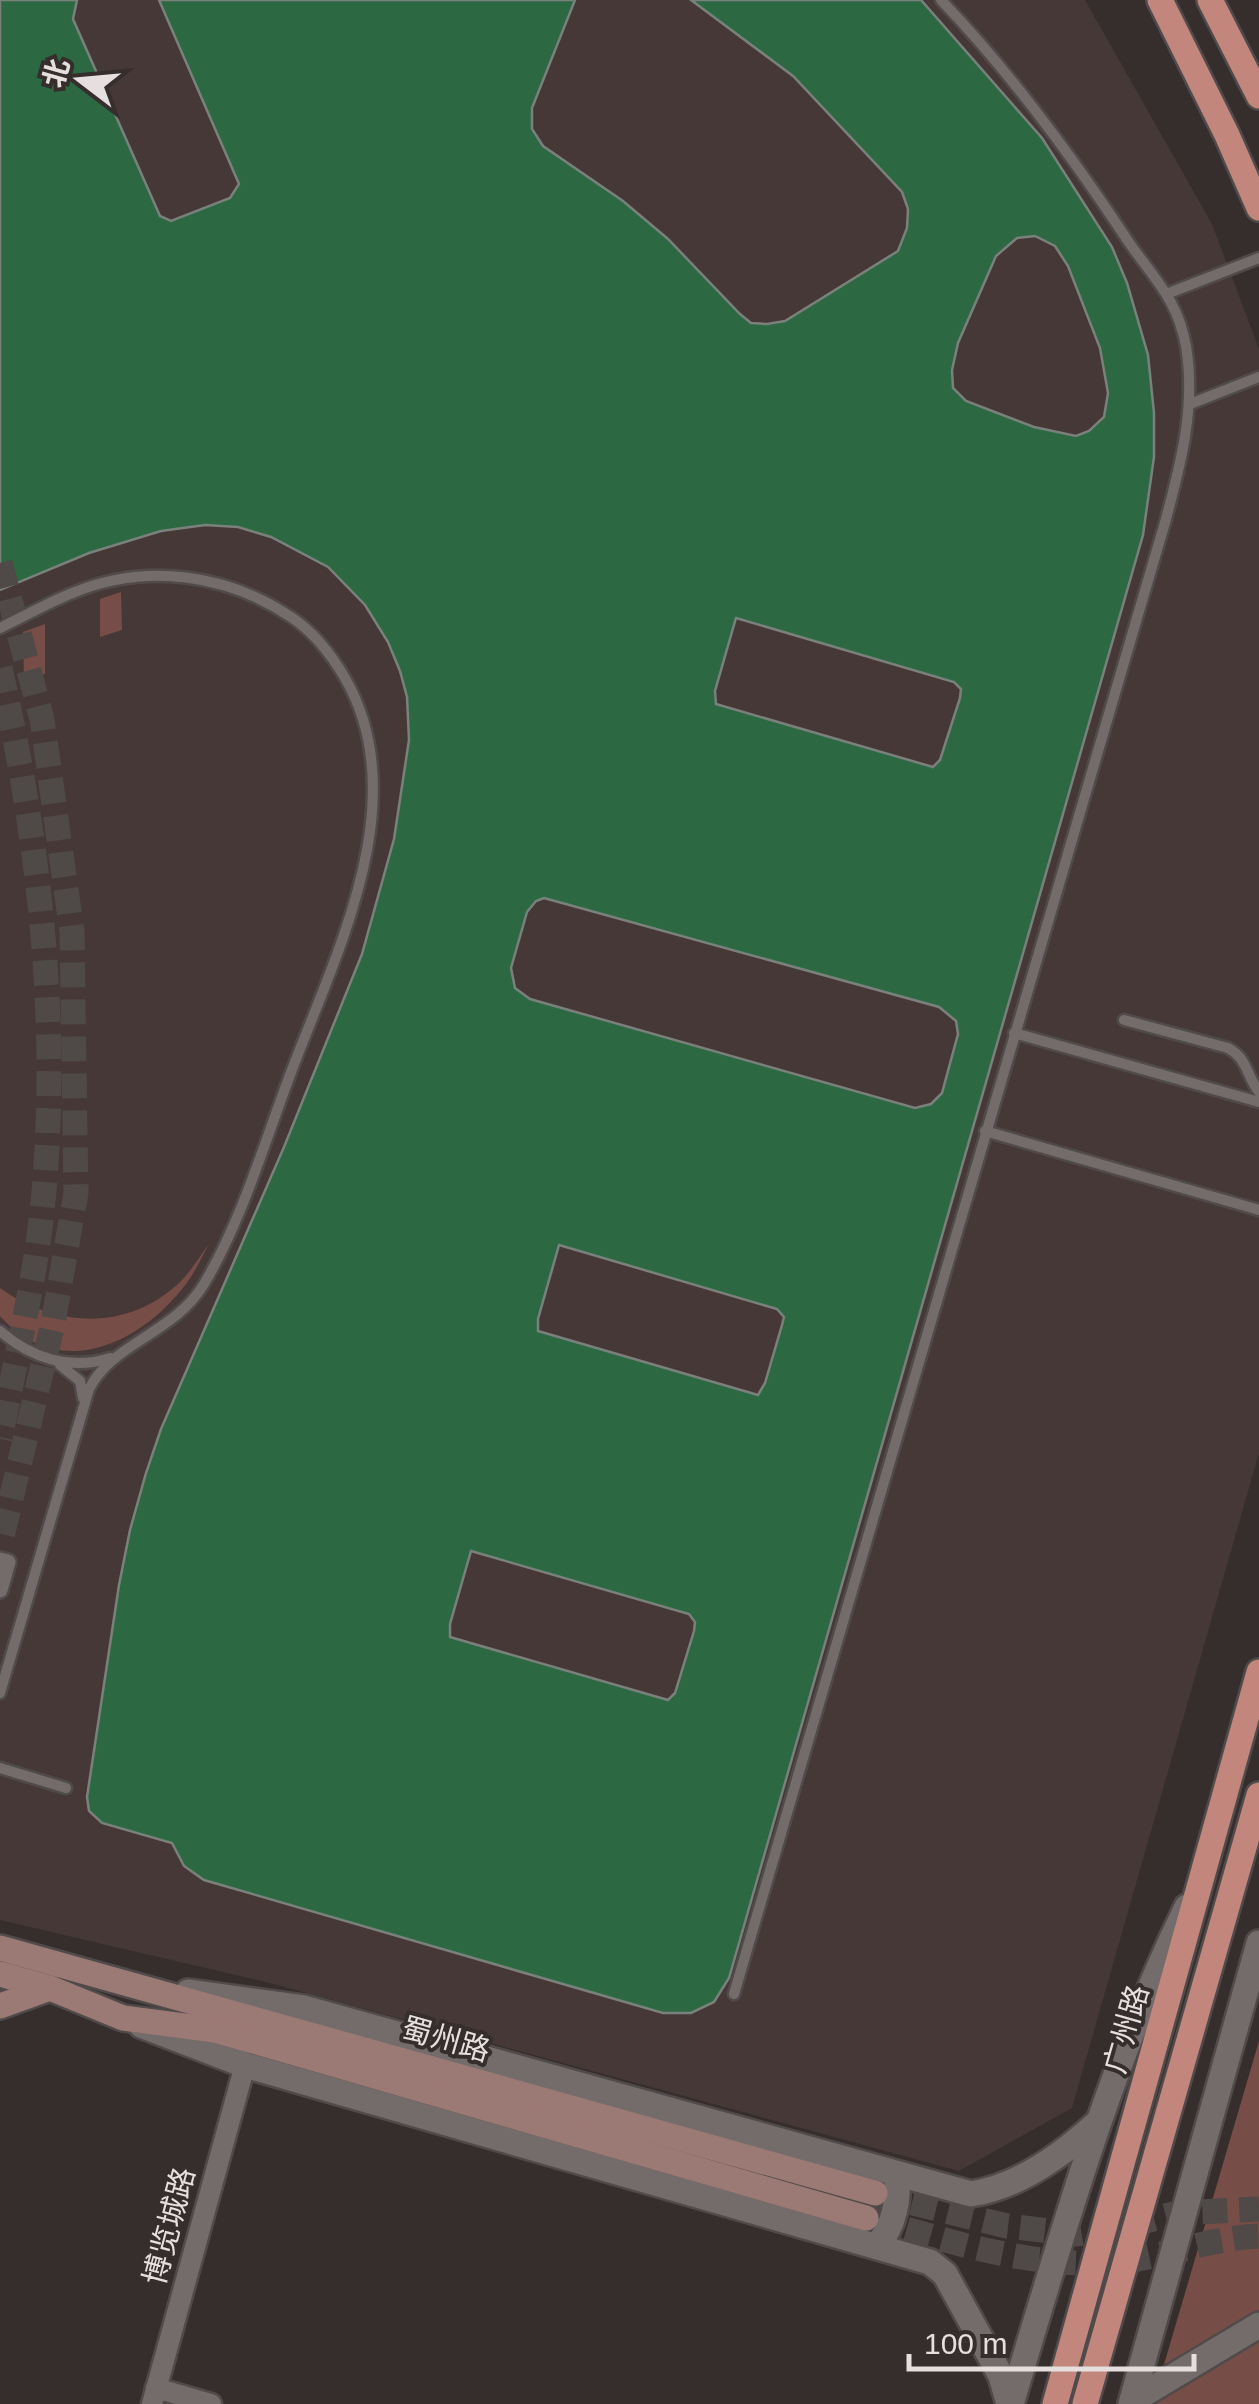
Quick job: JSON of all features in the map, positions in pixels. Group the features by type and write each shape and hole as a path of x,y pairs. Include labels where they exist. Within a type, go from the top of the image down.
{"main road":[{"path":"1160,0 1259,208"},
{"path":"1210,0 1259,96"},
{"name":"广州路","path":"1055,2404 1259,1672"},
{"path":"1086,2404 1259,1795"},
{"name":"蜀州路","path":"0,1948 871,2206 215,2030 122,2018 50,1988 0,1974"},
{"path":"0,2006 50,1988"}],"street":[{"path":"0,1560 8,1562 0,1590"},
{"path":"1010,2404 1096,2124 1150,1982 1202,1876"},
{"path":"1132,2402 1255,1974 1259,1942"},
{"path":"125,1983 304,2008 971,2194 990,2191 1024,2176 1096,2124"},
{"path":"122,2018 245,2065 930,2262 945,2274 1001,2376 1010,2404"},
{"name":"博览城路","path":"154,2396 245,2065"},
{"path":"877,2245 887,2234 894,2212 899,2189 896,2174"},
{"path":"1132,2402 1259,2325"},
{"path":"154,2396 211,2404"}],"lane":[{"path":"734,1994 1166,520 1182,461 1190,404 1186,345 1168,293 993,54 941,0"},
{"path":"1168,293 1259,258"},
{"path":"1190,404 1259,377"},
{"path":"0,628 74,592 136,576 222,583 256,595 304,626 336,662 360,709 374,767 370,837 355,893 240,1205 204,1285 173,1320 117,1356 94,1379 83,1404 0,1692"},
{"path":"1124,1020 1228,1048 1240,1055 1259,1092"},
{"path":"1014,1033 1259,1102"},
{"path":"985,1131 1259,1210"},
{"path":"0,1331 20,1348 66,1368 80,1381 83,1404"},
{"path":"51,1360 84,1364 117,1356"},
{"path":"0,1768 66,1788"}],"shaded area":[{"path":"0,0 1085,0 1212,224 1259,349 1259,1453 1072,2108 959,2171 270,1983 0,1920"},
{"path":"121,592 122,630 100,637 100,599"},
{"path":"45,624 45,674 24,680 23,632"},
{"path":"209,1244 189,1279 167,1306 146,1324 98,1348 73,1351 47,1347 23,1336 0,1316 0,1288 45,1311 68,1317 92,1319 139,1309 161,1298 181,1281"},
{"path":"1259,2041 1259,2404 1153,2404 1153,2402"}],"building":[{"path":"0,0 77,0 73,19 160,216 171,221 230,198 239,184 159,0 575,0 532,108 532,129 543,146 623,201 668,239 740,314 751,323 767,324 785,321 898,251 907,228 908,209 902,192 793,76 691,0 921,0 1042,138 1112,247 1148,355 1154,457 1143,535 729,1978 714,2002 691,2013 663,2013 204,1880 184,1866 172,1843 102,1823 89,1811 87,1797 119,1585 146,1473 161,1429 284,1147 362,954 394,839 409,740 407,697 388,642 365,605 328,567 271,537 238,527 205,525 161,531 89,553 0,590","holes":["1035,236 1055,246 1068,266 1100,348 1108,393 1104,417 1089,431 1076,436 1034,427 966,401 953,388 958,343 996,256 1017,238","736,618 954,682 961,689 940,760 933,767 716,704 715,691","544,898 939,1007 956,1021 958,1034 942,1093 931,1104 915,1108 530,999 515,988 511,968 527,912","559,1245 777,1309 784,1317 758,1395 538,1331","471,1551 689,1614 695,1622 675,1693 668,1700 450,1637 450,1624"]}],"tunnel":[{"path":"0,563 42,719 72,932 76,1193 53,1323 0,1545"},
{"path":"0,668 35,862 49,1060 41,1222 0,1439"},
{"path":"876,2194 1007,2226 1077,2234 1177,2213 1259,2209"},
{"path":"871,2219 987,2250 1076,2263 1125,2261 1259,2236"}]}
